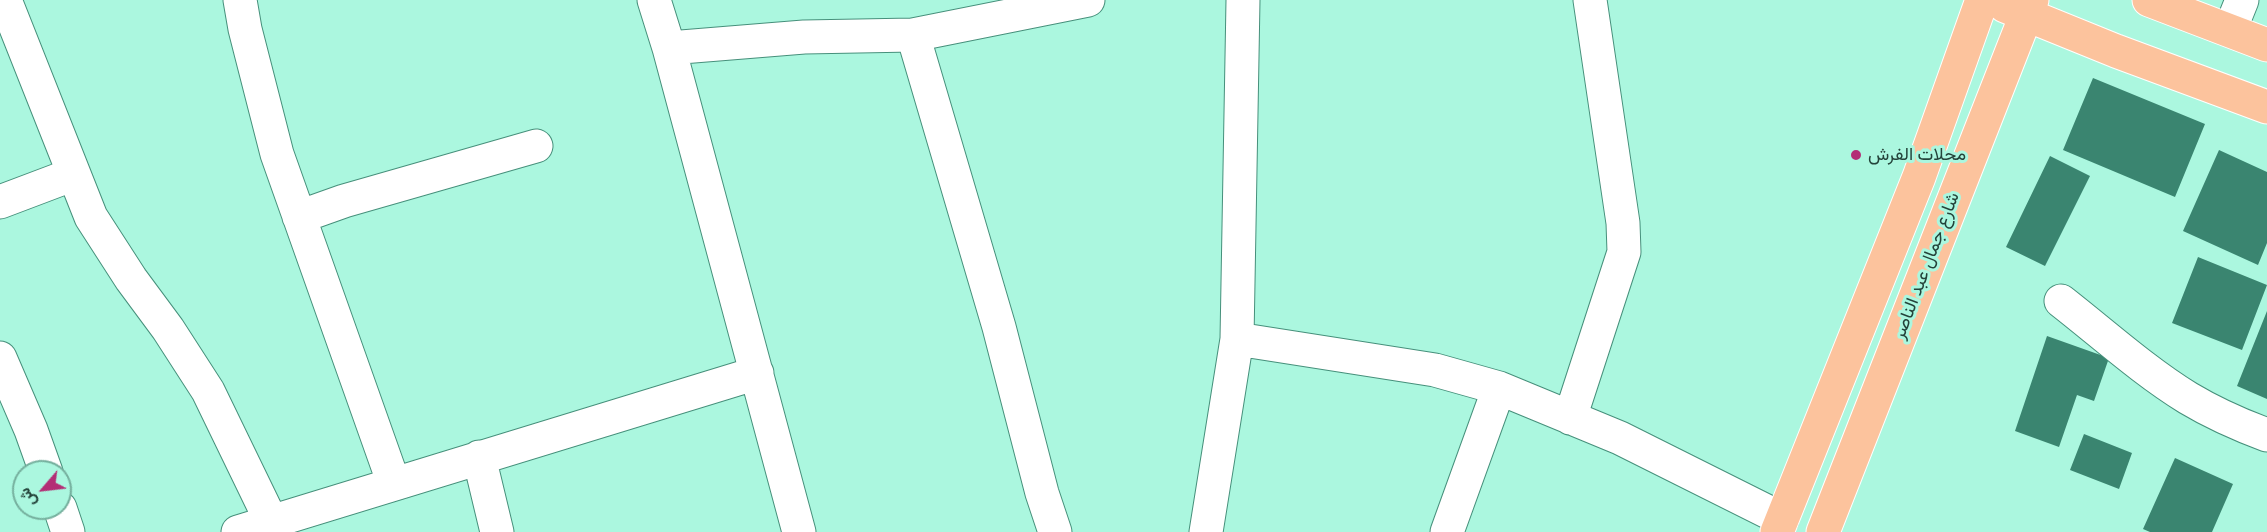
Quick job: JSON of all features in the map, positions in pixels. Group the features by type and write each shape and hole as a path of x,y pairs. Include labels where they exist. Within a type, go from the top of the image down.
{"main road":[{"path":"1780,526 1919,177 1982,0"},
{"path":"1990,0 2029,8 2116,51 2267,107"},
{"path":"2149,0 2267,45"},
{"name":"شارع جمال عبد الناصر","path":"1823,532 2029,8"}],"street":[{"path":"5,0 12,58 74,174 92,218 208,391 271,521"},
{"path":"240,0 245,29 277,154 394,484"},
{"path":"654,0 669,48 799,532"},
{"path":"669,48 804,37 913,35 1088,0"},
{"path":"1206,532 1237,339 1243,0"},
{"path":"1570,418 1624,252 1623,223 1590,0"},
{"path":"2230,30 2242,0"},
{"path":"913,35 999,327 1042,493 1055,532"},
{"path":"299,217 344,201 536,146"},
{"path":"0,202 74,174"},
{"path":"2061,301 2157,377 2189,398 2232,422 2267,435"},
{"path":"1237,339 1435,370 1499,388 1620,438 1780,526"},
{"path":"0,358 42,460"},
{"path":"238,532 757,373"},
{"path":"1447,532 1499,388"},
{"path":"478,457 497,532"}],"building":[{"path":"2093,78 2205,124 2175,197 2063,150"},
{"path":"2219,150 2267,172 2267,243 2258,265 2183,231"},
{"path":"2050,156 2090,176 2045,266 2006,247"},
{"path":"2198,257 2267,285 2242,350 2172,323"},
{"path":"2267,311 2267,399 2237,386"},
{"path":"2047,336 2109,358 2094,401 2077,395 2059,447 2015,431"},
{"path":"2084,434 2132,453 2119,489 2070,470"},
{"path":"2175,458 2233,484 2212,532 2150,532 2143,529"}],"place":[{"name":"محلات الفرش","path":"1856,155"}]}
